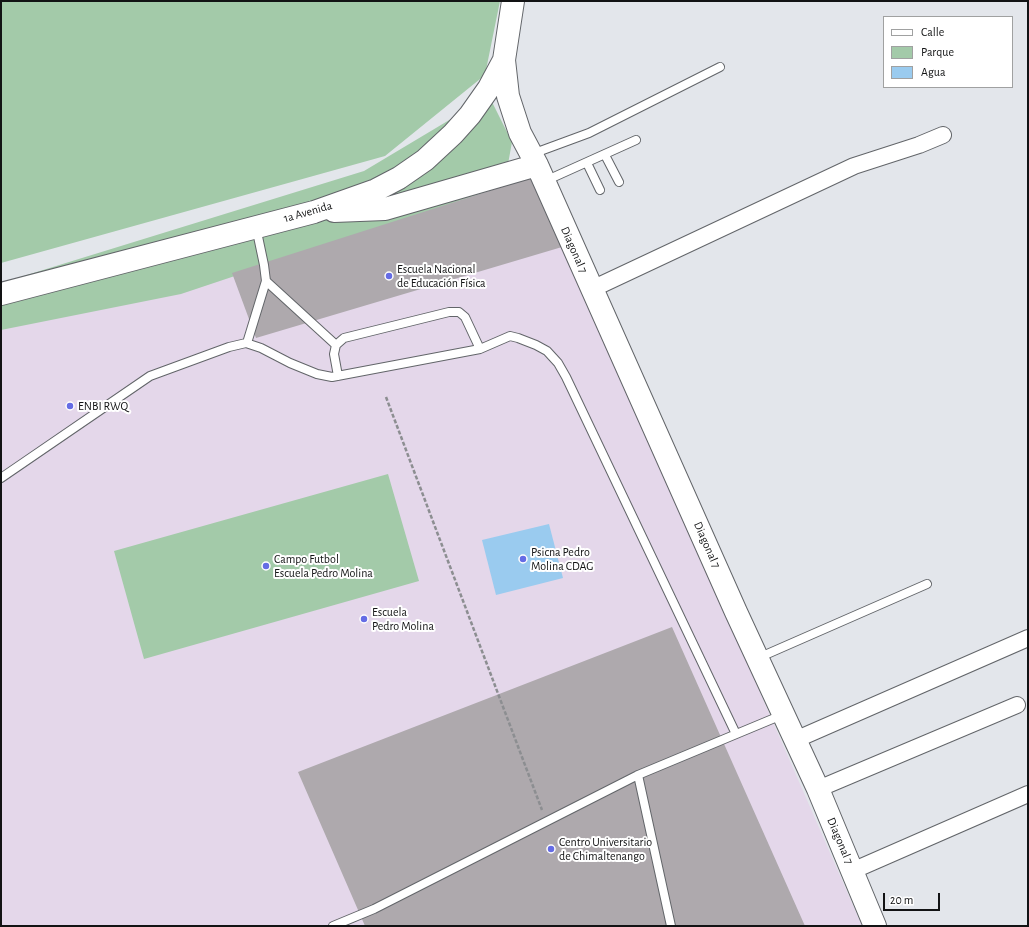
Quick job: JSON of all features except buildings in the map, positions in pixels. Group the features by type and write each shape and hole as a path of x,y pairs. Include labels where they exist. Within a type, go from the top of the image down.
{"street":[{"name":"1a Avenida","path":"1,294 314,212 376,190 399,178 426,160 453,134 470,115 489,88 504,60 513,1"},
{"name":"Diagonal 7","path":"504,60 508,96 520,133 537,167 818,789 875,926"},
{"path":"592,289 854,166 919,145 943,135"},
{"path":"314,212 386,209 537,167"},
{"path":"795,740 1028,638"},
{"path":"818,789 1017,705"},
{"path":"852,871 1028,794"}],"lane":[{"path":"537,167 589,133 720,67"},
{"path":"537,167 587,163 636,140"},
{"path":"605,155 620,182"},
{"path":"587,163 600,190"},
{"path":"247,343 266,281 256,226"},
{"path":"266,281 336,345"},
{"path":"338,376 334,354 336,345 344,338 449,312 459,312 465,317 480,349"},
{"path":"1,478 150,376 229,347 247,343 317,374 338,376 480,349 510,336 536,345 547,351 558,363 566,377 736,734"},
{"path":"758,658 927,584"},
{"path":"333,926 374,909 638,775 783,714"},
{"path":"638,775 671,926"}],"path":[{"path":"386,397 546,821"}],"shaded area":[{"name":"Escuela Pedro Molina","path":"535,172 552,216 862,926 1,926 1,312"}],"green space":[{"path":"1,1 500,1 485,75 385,156 1,263"},
{"path":"488,94 512,142 504,186 181,294 1,330 1,283 364,171 456,116"},
{"name":"Campo Futbol Escuela Pedro Molina","path":"388,474 419,581 144,659 114,551"}],"water":[{"name":"Psicna Pedro Molina CDAG","path":"549,524 563,578 496,595 482,540"}],"place":[{"name":"Escuela Nacional de Educación Física","path":"389,276"},
{"name":"ENBI RWQ","path":"70,406"},
{"name":"Psicna Pedro Molina CDAG","path":"523,559"},
{"name":"Campo Futbol Escuela Pedro Molina","path":"266,566"},
{"name":"Escuela Pedro Molina","path":"364,619"},
{"name":"Centro Universitario de Chimaltenango","path":"551,849"}]}
